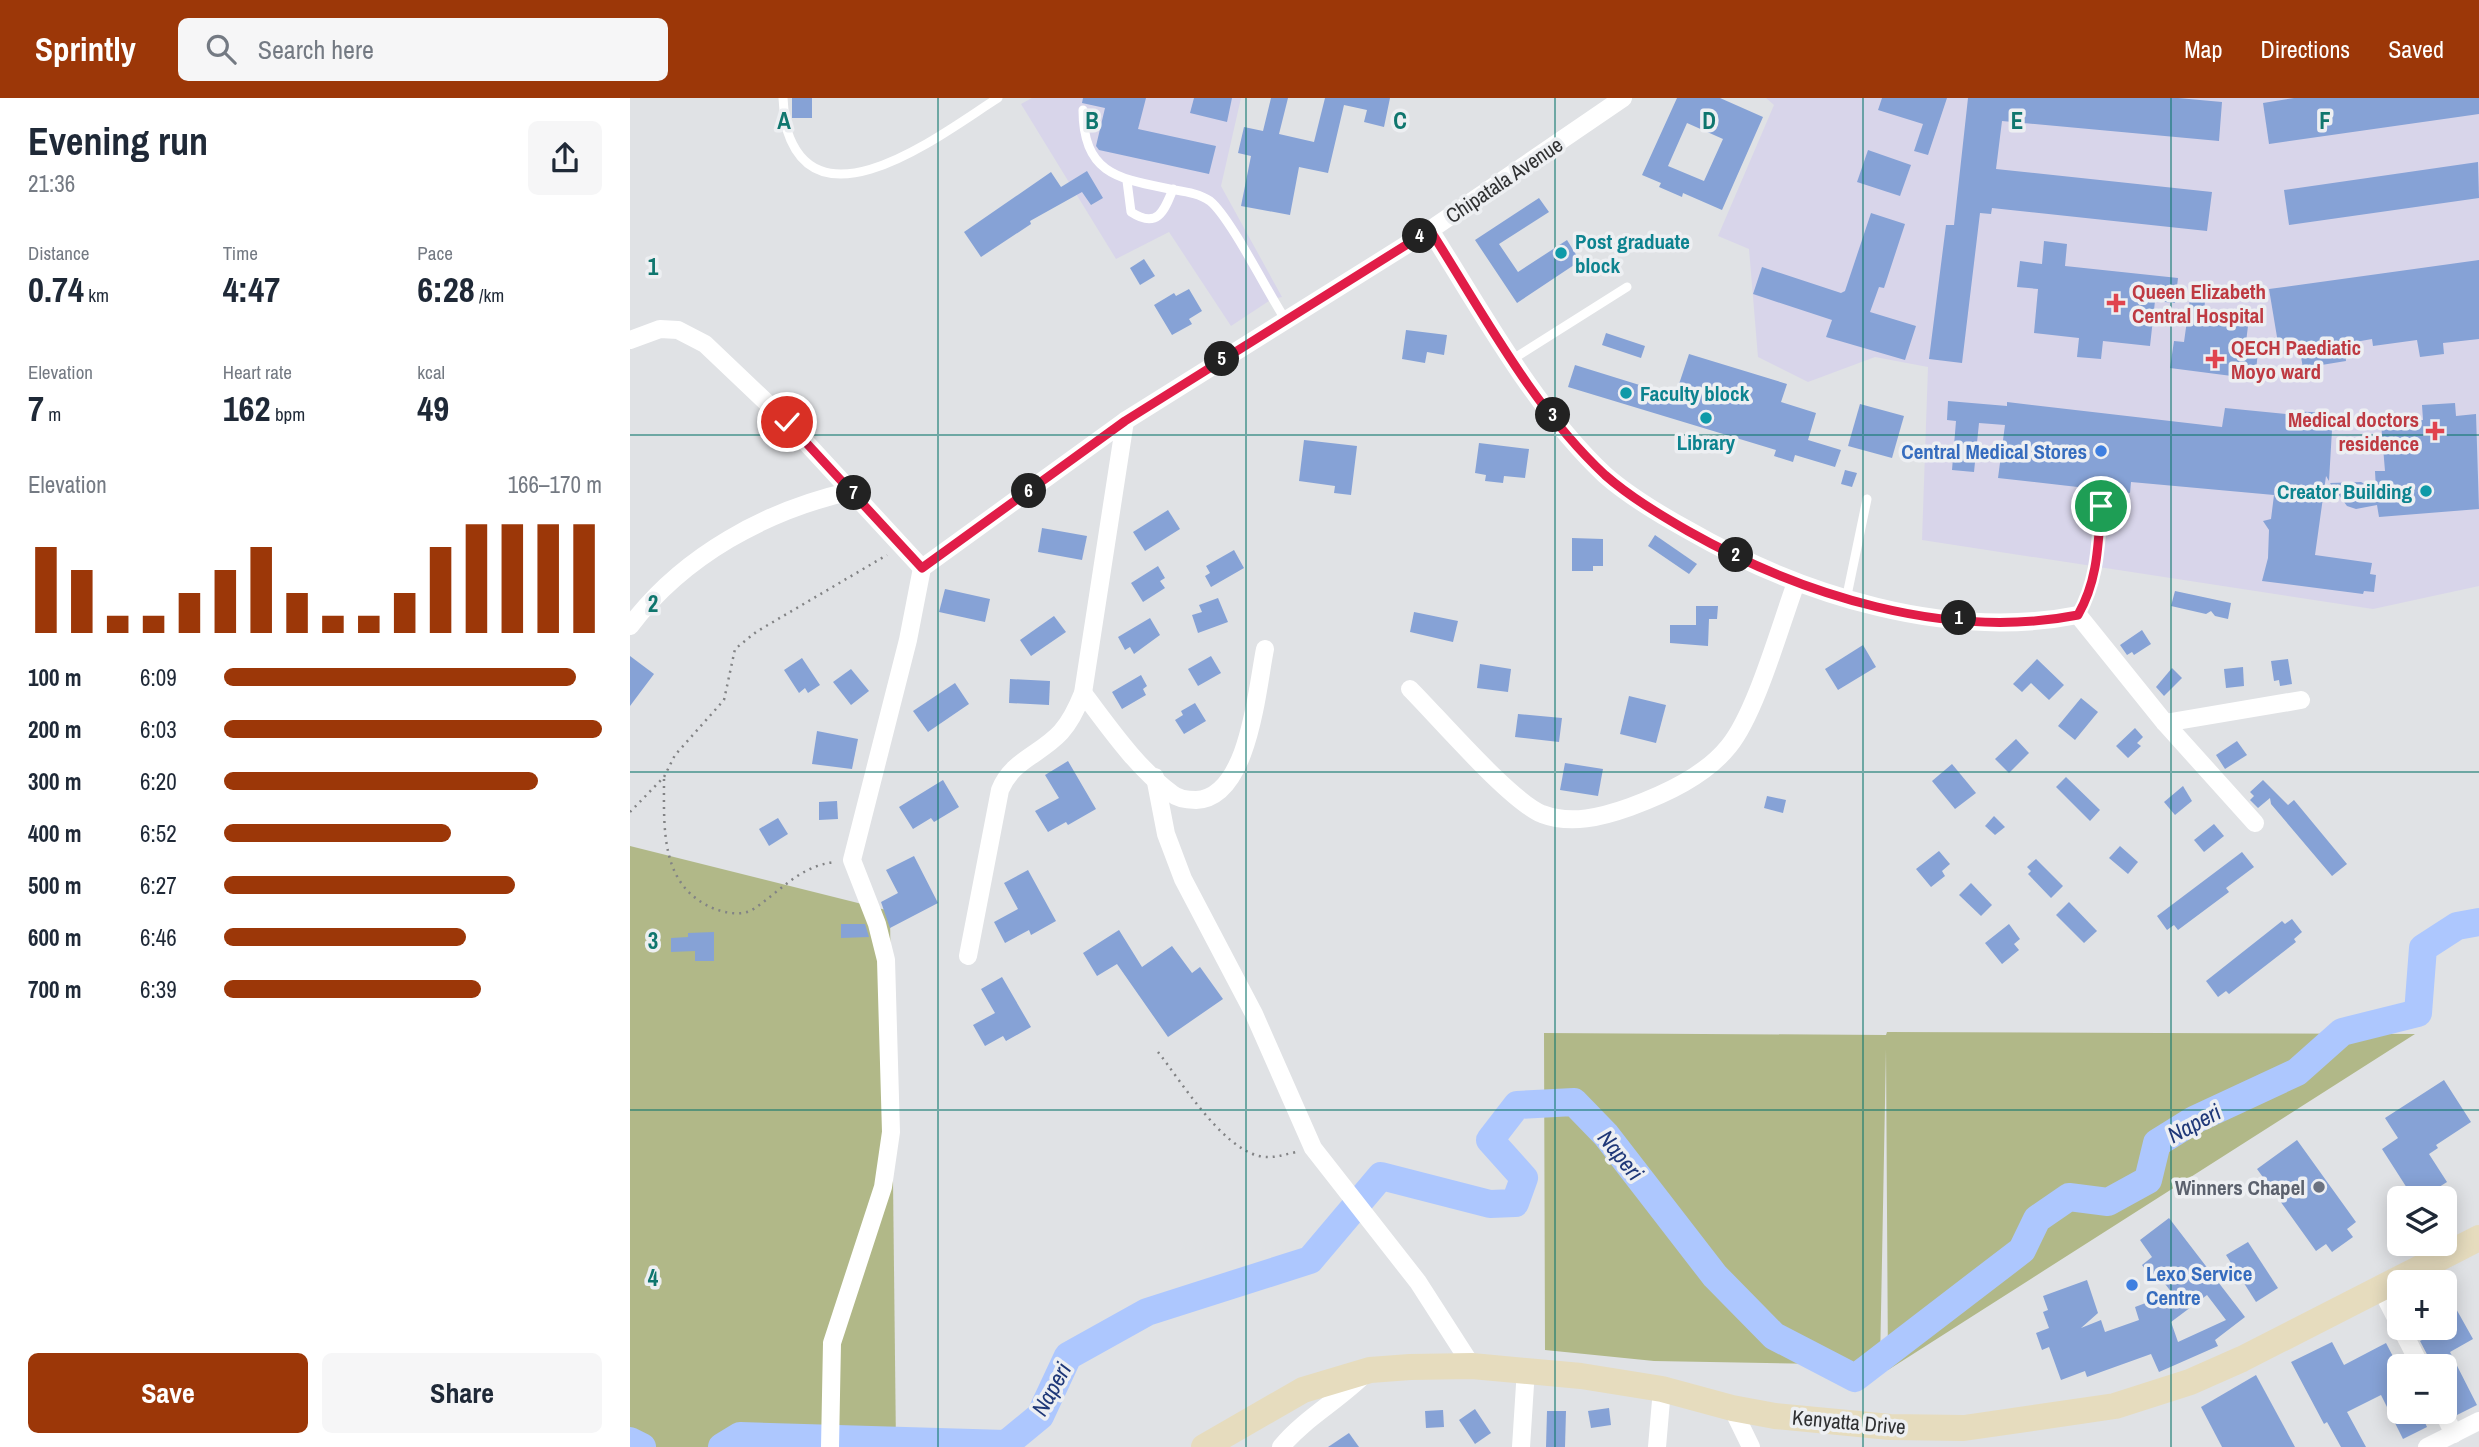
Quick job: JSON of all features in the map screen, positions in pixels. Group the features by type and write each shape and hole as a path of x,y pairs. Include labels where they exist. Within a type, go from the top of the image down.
{"main road":[{"name":"Kenyatta Drive","path":"1204,1447 1303,1390 1370,1370 1472,1366 1526,1370 1661,1389 1732,1408 1839,1423 1964,1428 2115,1406 2190,1382 2479,1238"}],"street":[{"name":"Chipatala Avenue","path":"922,568 1125,421 1430,230 1623,98"},
{"path":"1430,230 1513,359 1563,429 1605,475 1649,508 1717,547 1796,583 1845,600 1997,622 2041,622 2078,615 2165,723 2255,823"},
{"path":"630,340 660,329 691,334 787,422 922,568 908,640 852,860 877,924 886,960 891,1132 883,1187 841,1307 832,1343 830,1447"},
{"path":"968,956 1000,790 1006,775 1059,735 1073,717 1083,693 1125,421"},
{"path":"630,626 675,575 706,553 749,528 795,509 852,491"},
{"path":"1410,689 1517,797 1540,813 1565,820 1602,817 1647,801 1701,773 1730,745 1747,715 1796,583"},
{"path":"1083,693 1123,744 1173,795 1186,800 1210,796 1230,782 1244,748 1265,649"},
{"path":"2165,723 2301,700"},
{"path":"1155,777 1166,834 1183,879 1254,1014 1313,1148 1418,1282 1472,1366"},
{"path":"2381,1289 2387,1301"},
{"path":"1281,1447 1294,1432 1343,1396 1370,1370"},
{"path":"1521,1447 1526,1370"},
{"path":"1657,1447 1661,1389"},
{"path":"1732,1408 1751,1447"},
{"path":"2427,1447 2479,1421"},
{"path":"2449,1424 2454,1434"}],"lane":[{"path":"783,98 787,130 797,150 820,171 839,175 864,172 892,163 998,98"},
{"path":"1083,110 1083,129 1091,152 1107,169 1126,181 1197,194 1217,208 1285,319"},
{"path":"1126,181 1130,212 1142,220 1155,218 1164,212 1173,189"},
{"path":"1513,359 1627,287"},
{"path":"1845,600 1867,499"},
{"path":"2078,615 2090,594 2096,570 2101,506"}],"path":[{"path":"630,812 664,777 675,755 724,700 735,649 756,632 902,547"},
{"path":"664,777 664,823 671,867 682,888 698,902 737,914 751,911 804,871 825,863 852,860"},
{"path":"1158,1052 1203,1109 1239,1146 1250,1153 1274,1157 1313,1148"}],"shaded area":[{"path":"1032,98 1241,98 1221,186 1282,297 1272,299 1231,326 1169,232 1116,259 1021,104"},
{"name":"Queen Elizabeth Central Hospital","path":"1766,98 2479,98 2479,586 2373,609 1922,540 1928,367 1875,357 1808,382 1758,357 1749,249 1718,236 1774,105"}],"green space":[{"path":"630,846 890,911 896,1447 630,1447"},
{"path":"1887,1032 2415,1034 1888,1370 1886,1049 1880,1365 1654,1361 1545,1350 1544,1033 1886,1035"}],"building":[{"path":"792,98 812,98 812,118 792,118"},
{"path":"1083,98 1146,98 1138,129 1216,146 1209,174 1099,150 1096,146 1105,108 1082,103"},
{"path":"1194,98 1232,98 1227,122 1190,113"},
{"path":"1271,98 1288,98 1279,134 1314,142 1325,98 1390,98 1384,127 1364,122 1367,110 1344,105 1328,173 1299,167 1290,215 1241,206 1251,156 1238,153 1244,127 1263,131"},
{"path":"1677,98 1720,98 1763,117 1722,210 1683,193 1682,197 1659,187 1661,183 1642,175","holes":["1687,123 1723,139 1704,181 1668,166"]},
{"path":"1882,98 1947,98 1928,155 1914,151 1923,124 1878,110"},
{"path":"1968,98 2178,98 2222,102 2219,141 2002,121 1996,169 2212,192 2207,231 1992,208 1991,214 1980,213 1962,363 1929,359 1946,225 1954,225"},
{"path":"2294,98 2479,98 2479,114 2269,144 2263,103"},
{"path":"1868,150 1911,165 1900,196 1857,182"},
{"path":"2478,162 2479,198 2289,225 2284,190"},
{"path":"1087,171 1103,198 1091,205 1082,192 1030,221 1031,224 981,257 964,232 1051,172 1061,187"},
{"name":"Post graduate block","path":"1539,198 1549,212 1499,244 1518,272 1567,240 1580,261 1517,303 1475,240"},
{"path":"1871,213 1905,224 1884,288 1879,287 1870,312 1916,326 1905,360 1826,337 1832,320 1753,294 1762,267 1841,293 1845,291"},
{"path":"2044,241 2067,244 2065,266 2178,278 2175,303 2155,301 2150,346 2103,341 2101,359 2077,357 2079,338 2034,333 2038,289 2017,287 2020,261 2042,264"},
{"path":"1144,259 1155,276 1140,285 1130,268"},
{"path":"2479,260 2479,339 2443,343 2444,354 2420,357 2417,340 2373,346 2372,339 2344,344 2346,361 2303,368 2300,351 2280,355 2269,289"},
{"path":"1189,289 1202,311 1189,319 1192,324 1172,335 1154,305 1174,293 1176,296"},
{"path":"2190,299 2205,301 2204,312 2249,318 2245,350 2258,352 2255,379 2170,368 2174,341 2184,342"},
{"path":"1406,330 1447,335 1444,355 1427,352 1425,363 1402,359"},
{"path":"1606,333 1645,346 1641,358 1602,345"},
{"path":"1689,354 1787,384 1781,402 1816,413 1808,440 1841,450 1835,467 1795,455 1793,462 1774,456 1776,450 1568,387 1575,365 1675,396"},
{"path":"1948,401 2007,406 2007,402 2222,427 2225,408 2286,414 2287,411 2333,413 2329,481 2326,476 2315,555 2372,563 2370,574 2376,575 2374,592 2364,591 2363,594 2262,581 2268,558 2269,530 2263,521 2271,519 2274,495 2131,482 2130,493 1998,478 2005,425 1979,423 1974,472 1952,470 1956,421 1947,420"},
{"path":"2455,403 2456,416 2476,414 2479,509 2379,517 2377,505 2356,509 2347,506 2330,483 2361,482 2376,490 2375,471 2385,471 2381,423 2423,420 2422,405"},
{"path":"1860,404 1904,416 1892,458 1848,446"},
{"path":"1304,440 1357,446 1351,495 1334,493 1335,486 1299,481"},
{"path":"1479,443 1529,449 1525,478 1504,476 1503,483 1485,481 1486,475 1475,473"},
{"path":"1845,470 1857,473 1852,487 1841,484"},
{"path":"1168,510 1180,529 1145,551 1133,532"},
{"path":"1042,528 1087,536 1082,560 1038,552"},
{"path":"1655,535 1697,564 1689,574 1648,546"},
{"path":"1572,538 1603,539 1603,566 1593,566 1593,571 1572,571"},
{"path":"1234,550 1244,568 1211,587 1205,576 1210,573 1206,566"},
{"path":"1158,566 1165,578 1160,581 1165,588 1143,602 1131,583"},
{"path":"945,589 990,599 985,622 939,612"},
{"path":"2175,591 2231,603 2228,619 2215,616 2211,611 2206,614 2171,606"},
{"path":"1218,598 1228,622 1198,633 1192,615 1202,612 1199,605"},
{"path":"1696,606 1718,606 1717,619 1709,619 1708,646 1670,643 1670,625 1696,625"},
{"path":"1414,612 1458,621 1453,642 1410,632"},
{"path":"1054,616 1066,632 1031,656 1020,640"},
{"path":"1150,618 1160,635 1134,654 1130,647 1125,650 1118,637"},
{"path":"2142,630 2151,644 2134,655 2132,652 2127,655 2120,645"},
{"path":"1863,645 1876,667 1838,690 1825,669"},
{"path":"630,656 654,674 630,706"},
{"path":"1211,656 1221,673 1198,686 1188,669"},
{"path":"802,658 820,685 808,693 805,688 799,693 784,670"},
{"path":"2037,659 2064,685 2049,700 2031,683 2022,692 2013,684"},
{"path":"2288,659 2292,684 2280,686 2279,680 2274,681 2271,661"},
{"path":"1480,664 1511,669 1508,692 1477,688"},
{"path":"2243,667 2244,686 2226,688 2224,669"},
{"path":"2172,668 2182,678 2164,696 2156,687"},
{"path":"851,669 869,691 851,705 833,682"},
{"path":"1141,675 1147,686 1143,689 1146,695 1122,709 1112,692"},
{"path":"1010,679 1050,681 1049,705 1009,703"},
{"path":"955,683 969,704 928,732 913,711"},
{"path":"1629,696 1666,705 1656,743 1620,734"},
{"path":"2081,698 2098,712 2075,740 2058,726"},
{"path":"1195,703 1206,721 1184,734 1175,720 1183,715 1181,711"},
{"path":"1518,714 1562,718 1559,742 1515,737"},
{"path":"2135,728 2143,737 2137,743 2141,746 2128,758 2116,746"},
{"path":"817,731 858,739 852,769 812,764"},
{"path":"2016,739 2029,753 2009,773 1995,759"},
{"path":"2237,741 2247,755 2225,769 2216,755"},
{"path":"1068,761 1096,809 1068,825 1066,822 1048,832 1035,811 1059,798 1045,775"},
{"path":"1565,763 1603,769 1598,796 1560,790"},
{"path":"1952,764 1976,793 1955,809 1932,781"},
{"path":"2066,777 2100,810 2090,821 2056,787"},
{"path":"943,780 959,807 934,822 931,818 913,829 899,807"},
{"path":"2263,780 2288,805 2294,800 2347,864 2332,876 2271,804 2270,798 2258,808 2250,800 2254,796 2250,792"},
{"path":"2183,786 2192,801 2175,815 2164,802"},
{"path":"1767,796 1786,800 1783,813 1764,808"},
{"path":"837,801 838,819 819,820 819,802"},
{"path":"1994,816 2005,827 1995,835 1985,826"},
{"path":"778,818 788,834 769,846 759,829"},
{"path":"2214,824 2224,836 2204,852 2194,840"},
{"path":"2120,846 2138,862 2128,874 2109,858"},
{"path":"1939,851 1950,864 1942,871 1945,876 1931,887 1916,869"},
{"path":"2242,852 2254,867 2226,888 2229,892 2178,930 2174,925 2167,930 2157,916"},
{"path":"914,856 938,903 890,928 881,902 898,893 886,870"},
{"path":"2036,859 2063,886 2051,898 2028,874 2031,871 2027,867"},
{"path":"1028,870 1056,921 1031,935 1029,930 1005,943 994,922 1018,909 1004,883"},
{"path":"1971,883 1992,905 1981,916 1959,895"},
{"path":"2069,902 2097,931 2084,943 2056,915"},
{"path":"2292,919 2302,932 2294,939 2296,942 2229,994 2226,991 2218,997 2206,981 2282,921 2285,924"},
{"path":"841,924 865,924 869,937 841,938"},
{"path":"2009,924 2020,939 2014,944 2019,950 2002,964 1985,943"},
{"path":"1119,930 1142,967 1172,946 1192,973 1200,967 1223,999 1168,1037 1117,964 1097,976 1083,953"},
{"path":"714,932 714,961 695,961 695,951 671,952 671,938 688,937 688,933"},
{"path":"1002,977 1031,1027 1006,1041 1003,1036 985,1046 973,1025 995,1013 981,989"},
{"path":"2444,1080 2471,1122 2436,1145 2438,1148 2429,1154 2447,1182 2441,1186 2406,1186 2382,1149 2398,1138 2385,1118"},
{"path":"2297,1140 2356,1222 2347,1229 2353,1237 2332,1252 2326,1244 2316,1251 2257,1169"},
{"path":"2169,1218 2245,1317 2215,1340 2218,1346 2159,1372 2151,1354 2087,1377 2085,1371 2061,1380 2049,1347 2042,1350 2036,1333 2049,1328 2043,1312 2048,1310 2043,1296 2087,1280 2098,1313 2081,1328 2101,1320 2105,1332 2139,1320 2135,1307 2172,1293 2156,1272 2150,1276 2142,1265 2152,1257 2140,1240","holes":["2207,1295 2226,1320 2178,1342 2171,1322"]},
{"path":"2248,1242 2278,1288 2256,1302 2226,1255"},
{"path":"2457,1310 2473,1339 2450,1352 2451,1354 2427,1354 2420,1341 2457,1340"},
{"path":"2332,1342 2344,1365 2386,1343 2392,1354 2387,1354 2387,1407 2381,1395 2347,1412 2366,1447 2341,1447 2327,1422 2324,1424 2291,1362"},
{"path":"2457,1366 2477,1405 2457,1415"},
{"path":"2256,1375 2295,1447 2222,1447 2201,1407"},
{"path":"1609,1408 1611,1425 1591,1428 1588,1411"},
{"path":"1475,1409 1491,1433 1475,1444 1459,1420"},
{"path":"1443,1410 1444,1427 1426,1428 1425,1411"},
{"path":"1547,1411 1566,1411 1565,1447 1546,1447"},
{"path":"2396,1424 2426,1424 2427,1427 2403,1439"},
{"path":"1349,1433 1359,1447 1328,1447"}],"waterway":[{"name":"Naperi","path":"722,1447 740,1436 1006,1444 1040,1416 1068,1356 1147,1312 1310,1260 1381,1176 1490,1204 1515,1203 1524,1178 1490,1140 1517,1105 1574,1102 1606,1135 1715,1276 1774,1336 1855,1378 2022,1250 2037,1219 2069,1197 2108,1202 2148,1180 2157,1143 2194,1120 2297,1072 2342,1032 2418,1013 2423,948 2457,926 2479,922"},
{"name":"Naperi","path":"630,1441 642,1447"}],"place":[{"name":"Post graduate block","path":"1561,253"},
{"name":"Queen Elizabeth Central Hospital","path":"2116,303"},
{"name":"QECH Paediatic Moyo ward","path":"2215,359"},
{"name":"Faculty block","path":"1626,393"},
{"name":"Library","path":"1706,418"},
{"name":"Medical doctors residence","path":"2435,431"},
{"name":"Central Medical Stores","path":"2101,451"},
{"name":"Creator Building","path":"2426,491"},
{"name":"Winners Chapel","path":"2319,1187"},
{"name":"Lexo Service Centre","path":"2132,1285"}],"route":[{"path":"787,422 922,568 1125,421 1430,230 1513,359 1563,429 1605,475 1649,508 1717,547 1796,583 1845,600 1945,617 1997,622 2041,622 2078,615 2090,594 2096,570 2101,506"}]}
